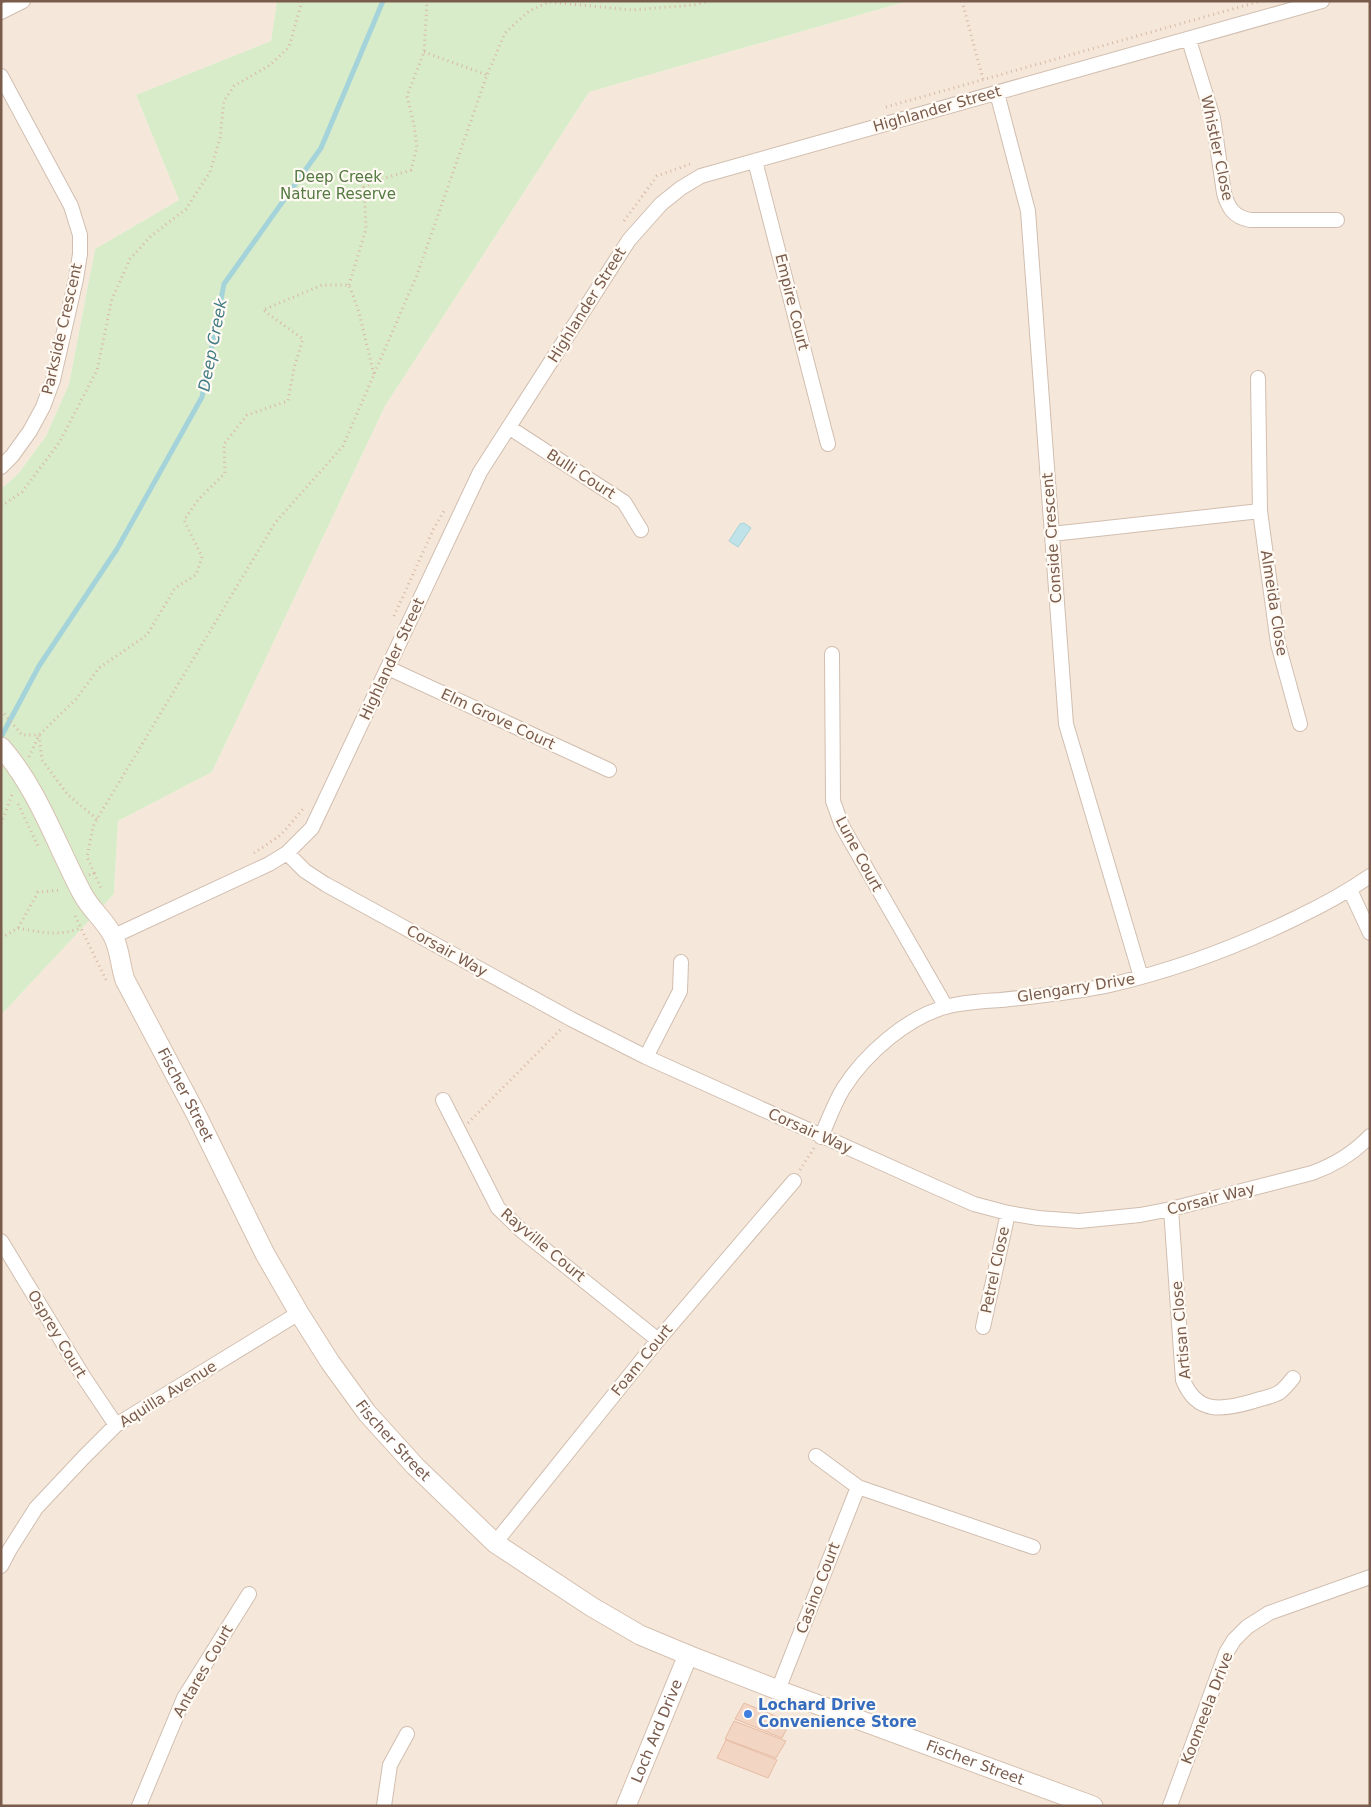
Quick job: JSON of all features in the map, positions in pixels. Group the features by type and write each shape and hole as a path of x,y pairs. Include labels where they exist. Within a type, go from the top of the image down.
{"street":[{"path":"1,12 23,1"},
{"name":"Highlander Street","path":"114,936 269,864 287,853 312,828 480,472 510,428 628,240 661,204 680,188 701,176 1322,1"},
{"name":"Whistler Close","path":"1189,40 1213,118 1224,193 1227,205 1233,213 1241,218 1250,220 1336,220"},
{"name":"Parkside Crescent","path":"1,76 71,206 80,235 80,254 76,279 53,380 43,407 30,431 12,456 1,467"},
{"name":"Conside Crescent","path":"996,93 1028,211 1066,724 1141,977"},
{"name":"Empire Court","path":"756,161 828,444"},
{"name":"Almeida Close","path":"1258,378 1260,510 1278,644 1300,724"},
{"name":"Bulli Court","path":"510,428 624,502 641,530"},
{"path":"1052,534 1260,510"},
{"name":"Lune Court","path":"832,654 833,801 842,826 946,1007"},
{"name":"Elm Grove Court","path":"388,668 609,770"},
{"name":"Fischer Street","path":"3,749 40,806 82,894 114,936 125,980 196,1114 265,1254 298,1313 367,1413 415,1466 495,1543 553,1582 640,1635 778,1690 1093,1806"},
{"name":"Corsair Way","path":"287,853 305,871 326,884 571,1019 646,1057 974,1204 1008,1213 1038,1218 1079,1221 1140,1215 1171,1209 1312,1174 1349,1155 1370,1136"},
{"name":"Glengarry Drive","path":"821,1137 843,1090 857,1070 874,1052 909,1024 946,1007 1060,994 1107,985 1182,966 1270,931 1350,890 1370,876"},
{"path":"1350,890 1370,933"},
{"path":"646,1057 680,992 681,962"},
{"name":"Rayville Court","path":"443,1100 498,1208 522,1231 658,1340"},
{"name":"Foam Court","path":"495,1543 658,1340 794,1180"},
{"name":"Artisan Close","path":"1171,1209 1183,1380 1188,1392 1196,1401 1208,1406 1232,1408 1278,1393 1293,1378"},
{"name":"Petrel Close","path":"983,1327 1008,1213"},
{"name":"Osprey Court","path":"1,1241 83,1376 116,1425"},
{"name":"Aquilla Avenue","path":"1,1566 5,1547 36,1508 116,1425 298,1313"},
{"path":"816,1456 858,1487 1032,1547"},
{"name":"Casino Court","path":"778,1690 858,1487"},
{"name":"Koomeela Drive","path":"1170,1806 1219,1669 1234,1640 1257,1619 1269,1613 1370,1577"},
{"name":"Antares Court","path":"139,1806 184,1698 249,1594"},
{"name":"Loch Ard Drive","path":"626,1806 688,1655"},
{"path":"384,1806 390,1765 407,1734"}],"path":[{"path":"1,506 22,492 59,443 96,370 112,299 130,259 151,236 186,209 210,172 220,138 224,101 234,86 270,65 289,47 302,1"},
{"path":"374,375 359,312 349,285 366,229 364,187 376,181 411,170 417,147 407,96 424,52 427,1"},
{"path":"1,938 18,928 38,892 61,890 94,873 87,856 93,827 97,819 275,522 343,446 417,276 488,75 505,33 529,11 548,2 632,10 694,5 709,1"},
{"path":"962,1 983,80"},
{"path":"880,109 1261,1"},
{"path":"424,52 488,75"},
{"path":"620,228 657,176 697,162"},
{"path":"1,824 20,774 39,735 76,699 99,668 147,635 175,588 196,575 202,557 184,520 198,500 225,473 224,444 247,415 288,401 294,368 303,340 263,310 322,285 349,285"},
{"path":"391,623 434,528 449,502"},
{"path":"2,711 22,735 39,735"},
{"path":"39,735 42,760 68,795 97,819"},
{"path":"248,856 281,835 302,811 306,802"},
{"path":"18,928 67,934 80,928"},
{"path":"459,1132 571,1019"},
{"path":"794,1180 821,1137"}],"shaded area":[{"path":"1,1 277,1 271,41 136,95 179,200 95,249 69,384 46,436 18,474 1,489"},
{"path":"908,1 1370,1 1370,1806 1,1806 1,1015 114,894 118,821 212,772 385,406 589,92"}],"green space":[{"name":"Deep Creek Nature Reserve","path":"277,1 908,1 589,92 385,406 212,772 118,821 114,894 1,1015 1,489 18,474 46,436 69,384 95,249 179,200 136,95 271,41"}],"water":[{"path":"744,523 751,528 738,547 729,541 740,524"}],"building":[{"path":"744,1703 790,1722 782,1738 735,1719"},
{"path":"734,1721 786,1741 776,1758 725,1739"},
{"path":"726,1740 777,1760 768,1778 717,1758"}],"waterway":[{"name":"Deep Creek","path":"1,737 39,666 117,549 202,397 224,284 321,148 383,1"}],"place":[{"name":"Lochard Drive Convenience Store","path":"748,1714"}]}
